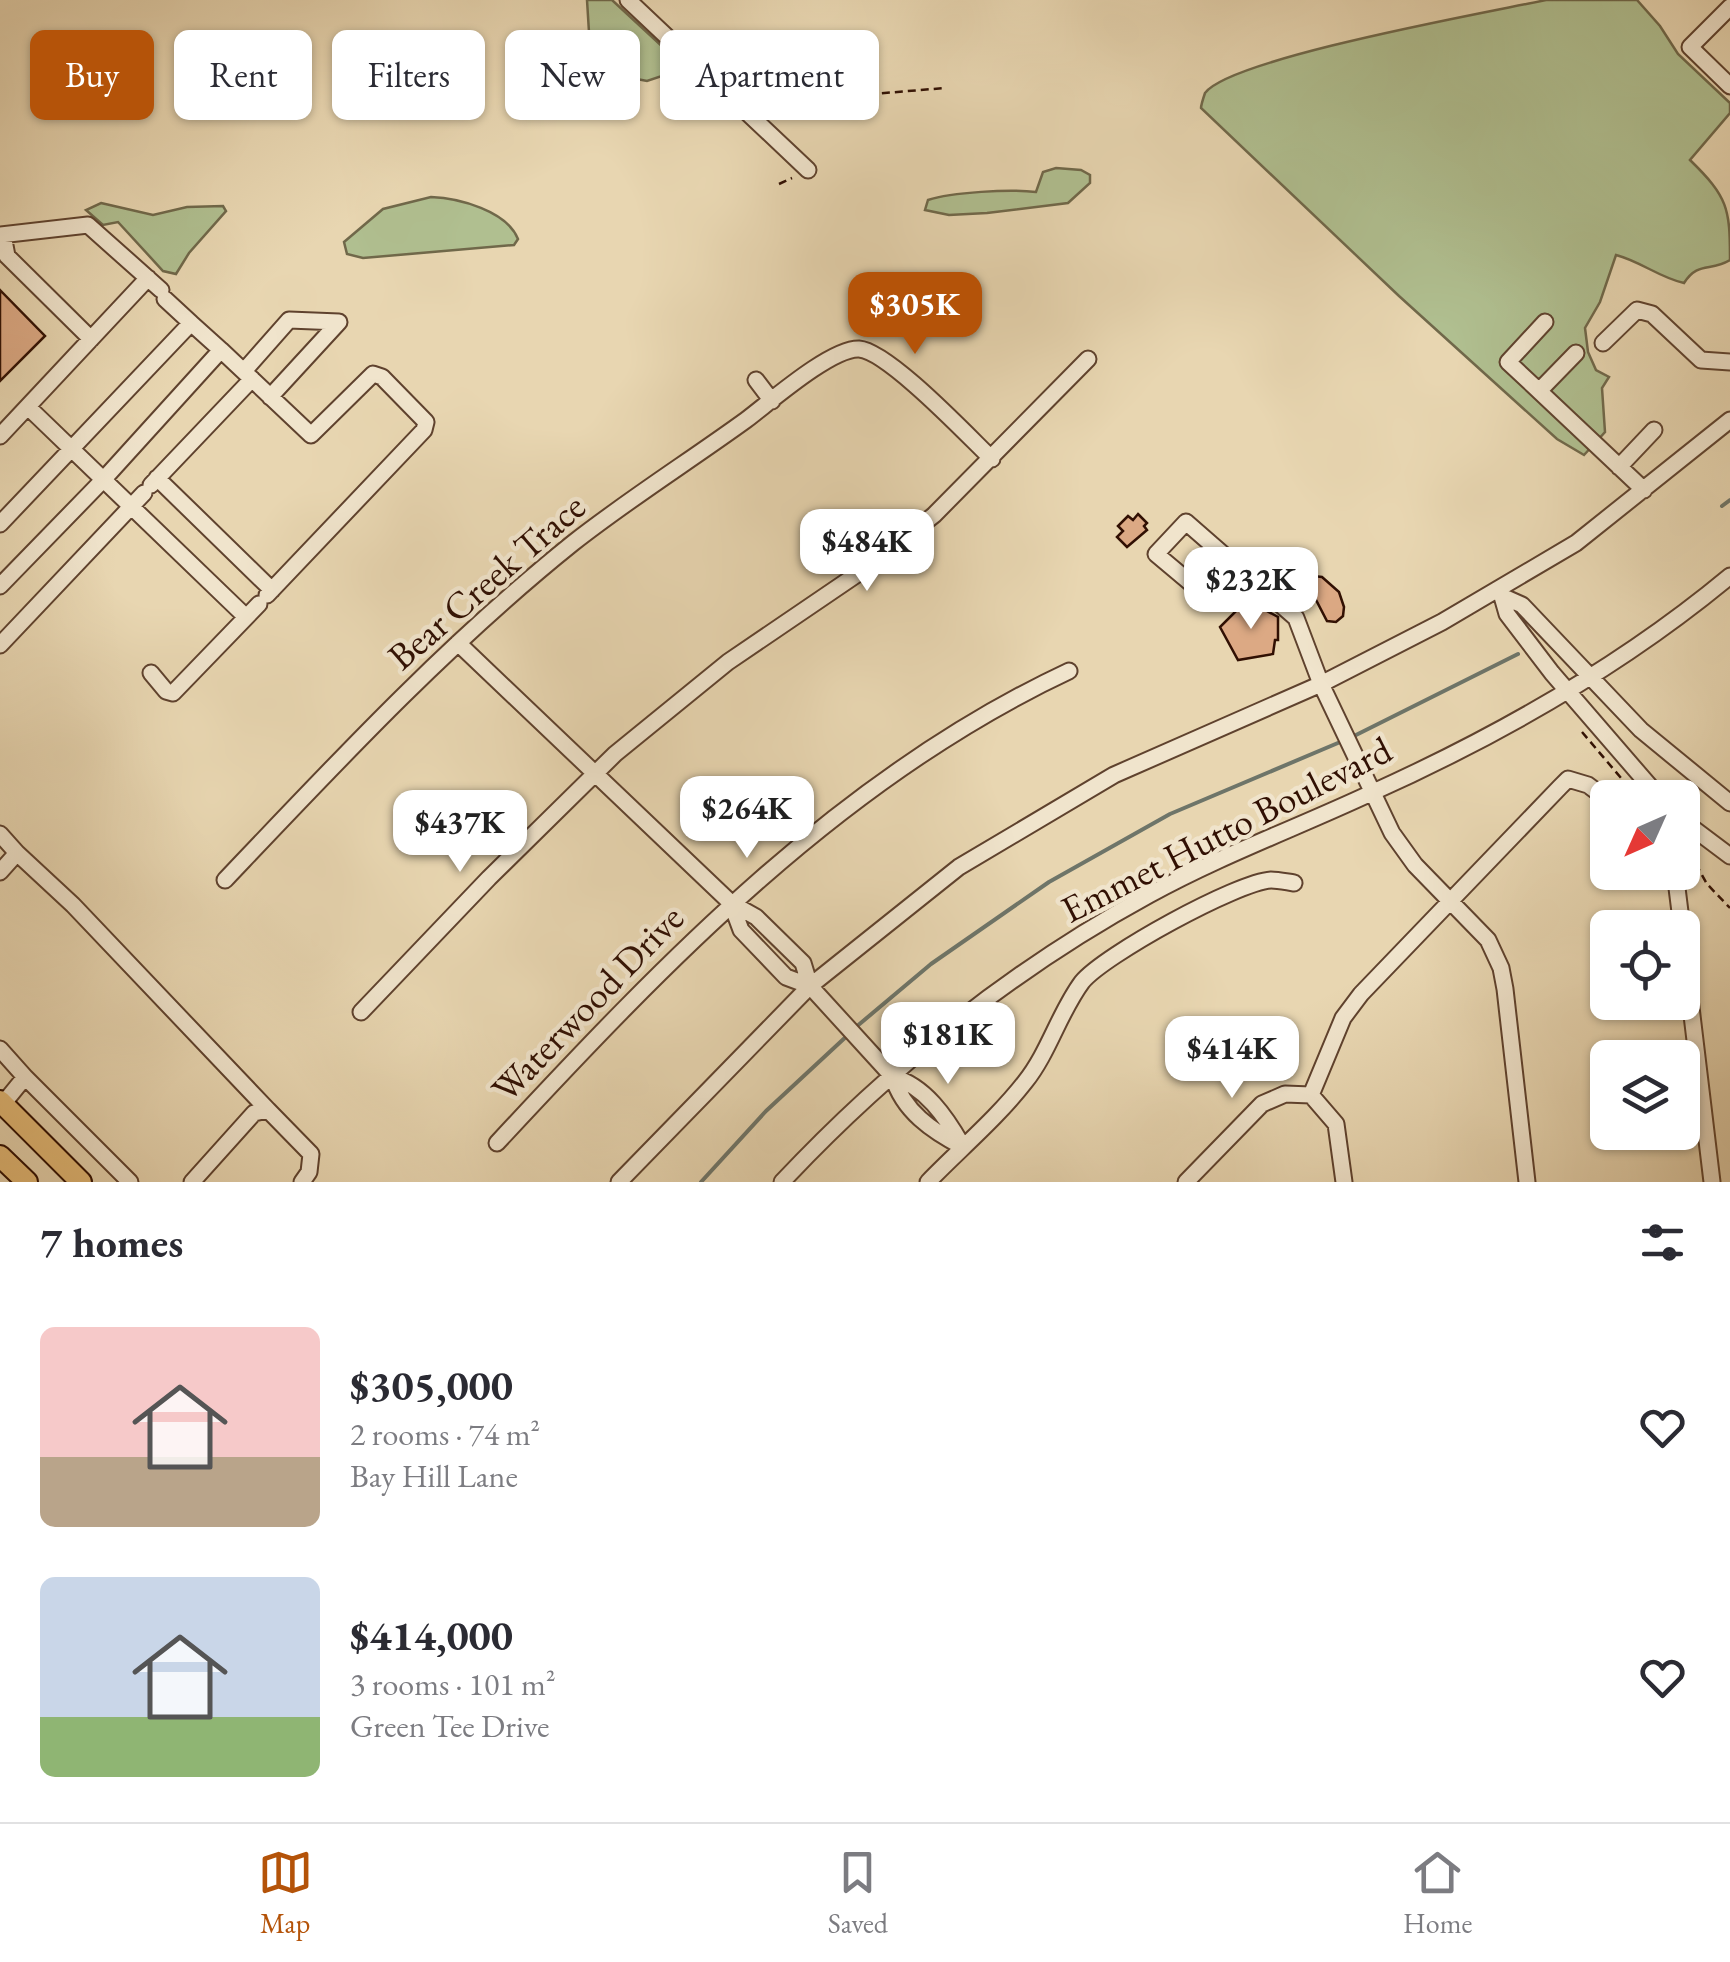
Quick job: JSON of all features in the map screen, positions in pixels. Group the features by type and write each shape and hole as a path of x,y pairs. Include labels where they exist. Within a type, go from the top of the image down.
{"main road":[{"path":"1,1104 82,1182"},
{"path":"0,1156 26,1182"}],"street":[{"path":"628,0 661,30"},
{"path":"1730,7 1690,47 1730,86"},
{"path":"757,120 808,170"},
{"path":"91,339 7,256 2,235 88,225 311,436 368,376 377,374 424,418 426,425 173,693 166,691 151,673"},
{"path":"0,436 148,278"},
{"path":"1602,342 1637,310 1652,314 1702,360 1730,362"},
{"path":"0,645 151,486 248,375 289,320 339,322 270,397"},
{"path":"1546,322 1508,362 1644,490"},
{"path":"0,524 192,323"},
{"path":"0,586 221,350"},
{"name":"Bear Creek Trace","path":"225,880 458,643 572,544 655,481 844,350 874,353 992,460"},
{"path":"1539,390 1576,353"},
{"path":"362,1012 595,773 697,685 895,548 992,460 1088,359"},
{"path":"756,380 772,401"},
{"path":"28,406 131,506 149,533 203,585 246,617"},
{"path":"619,1182 810,986 959,867 1097,784 1321,684 1501,593 1576,543 1730,420"},
{"path":"1618,466 1654,430"},
{"path":"151,486 266,596"},
{"path":"1248,578 1224,600 1212,601 1156,554 1186,522 1296,618 1321,684 1400,848 1488,940 1501,968 1527,1182"},
{"name":"Emmet Hutto Boulevard","path":"782,1182 817,1144 892,1077 1016,978 1149,895 1372,793 1540,706 1688,610 1730,576"},
{"path":"1501,593 1522,604 1661,749 1730,802"},
{"path":"1501,593 1508,614 1566,690 1644,780"},
{"path":"458,643 730,903 756,917 803,962 810,986 892,1077 898,1095 932,1130 962,1147"},
{"name":"Waterwood Drive","path":"497,1142 730,903 909,766 1007,704 1069,671"},
{"path":"1311,1096 1343,1018 1379,974 1568,780 1590,786"},
{"path":"0,834 311,1154 309,1172 302,1182"},
{"path":"1700,834 1730,856"},
{"path":"0,872 18,852"},
{"path":"928,1182 1023,1085 1071,998 1091,973 1145,938 1244,888 1270,880 1294,883"},
{"path":"1693,1020 1712,1182"},
{"path":"0,1049 130,1182"},
{"path":"1,1104 25,1077"},
{"path":"1186,1182 1262,1104 1285,1094 1311,1096 1336,1124 1344,1182"},
{"path":"192,1182 254,1113 268,1110"}],"path":[{"path":"879,92 945,88"},
{"path":"1580,728 1623,780"},
{"path":"1700,872 1730,908"}],"green space":[{"path":"587,0 612,0 660,44 660,77 640,80 640,30 589,30"},
{"path":"1546,0 1637,0 1678,54 1730,103 1730,113 1690,160 1724,204 1730,260 1699,269 1684,283 1616,255 1600,302 1585,328 1588,352 1596,370 1609,377 1602,388 1605,432 1584,455 1557,439 1399,296 1201,108 1205,93 1225,79 1261,65 1364,38"},
{"path":"1056,168 1081,170 1090,175 1090,183 1068,203 949,215 925,210 928,200 951,195 1036,192 1043,172"},
{"path":"431,197 468,203 493,214 518,239 514,245 363,258 347,254 344,242 383,209"},
{"path":"101,203 153,215 187,207 223,206 226,211 176,274 163,271 118,222 103,225 86,210"}],"building":[{"path":"0,290 45,336 0,381"},
{"path":"1138,514 1147,523 1147,530 1127,547 1117,537 1123,531 1118,526 1128,516 1133,520"},
{"path":"1313,576 1322,577 1339,592 1344,607 1343,616 1336,622 1327,621 1316,600 1304,591 1305,582"},
{"path":"1247,600 1278,617 1278,640 1273,654 1238,660 1220,627"}],"waterway":[{"path":"1722,506 1730,500"},
{"path":"1354,736 1518,654"},
{"path":"856,1027 931,964 1049,882 1170,814 1345,740"},
{"path":"701,1182 766,1111 849,1034"}]}
